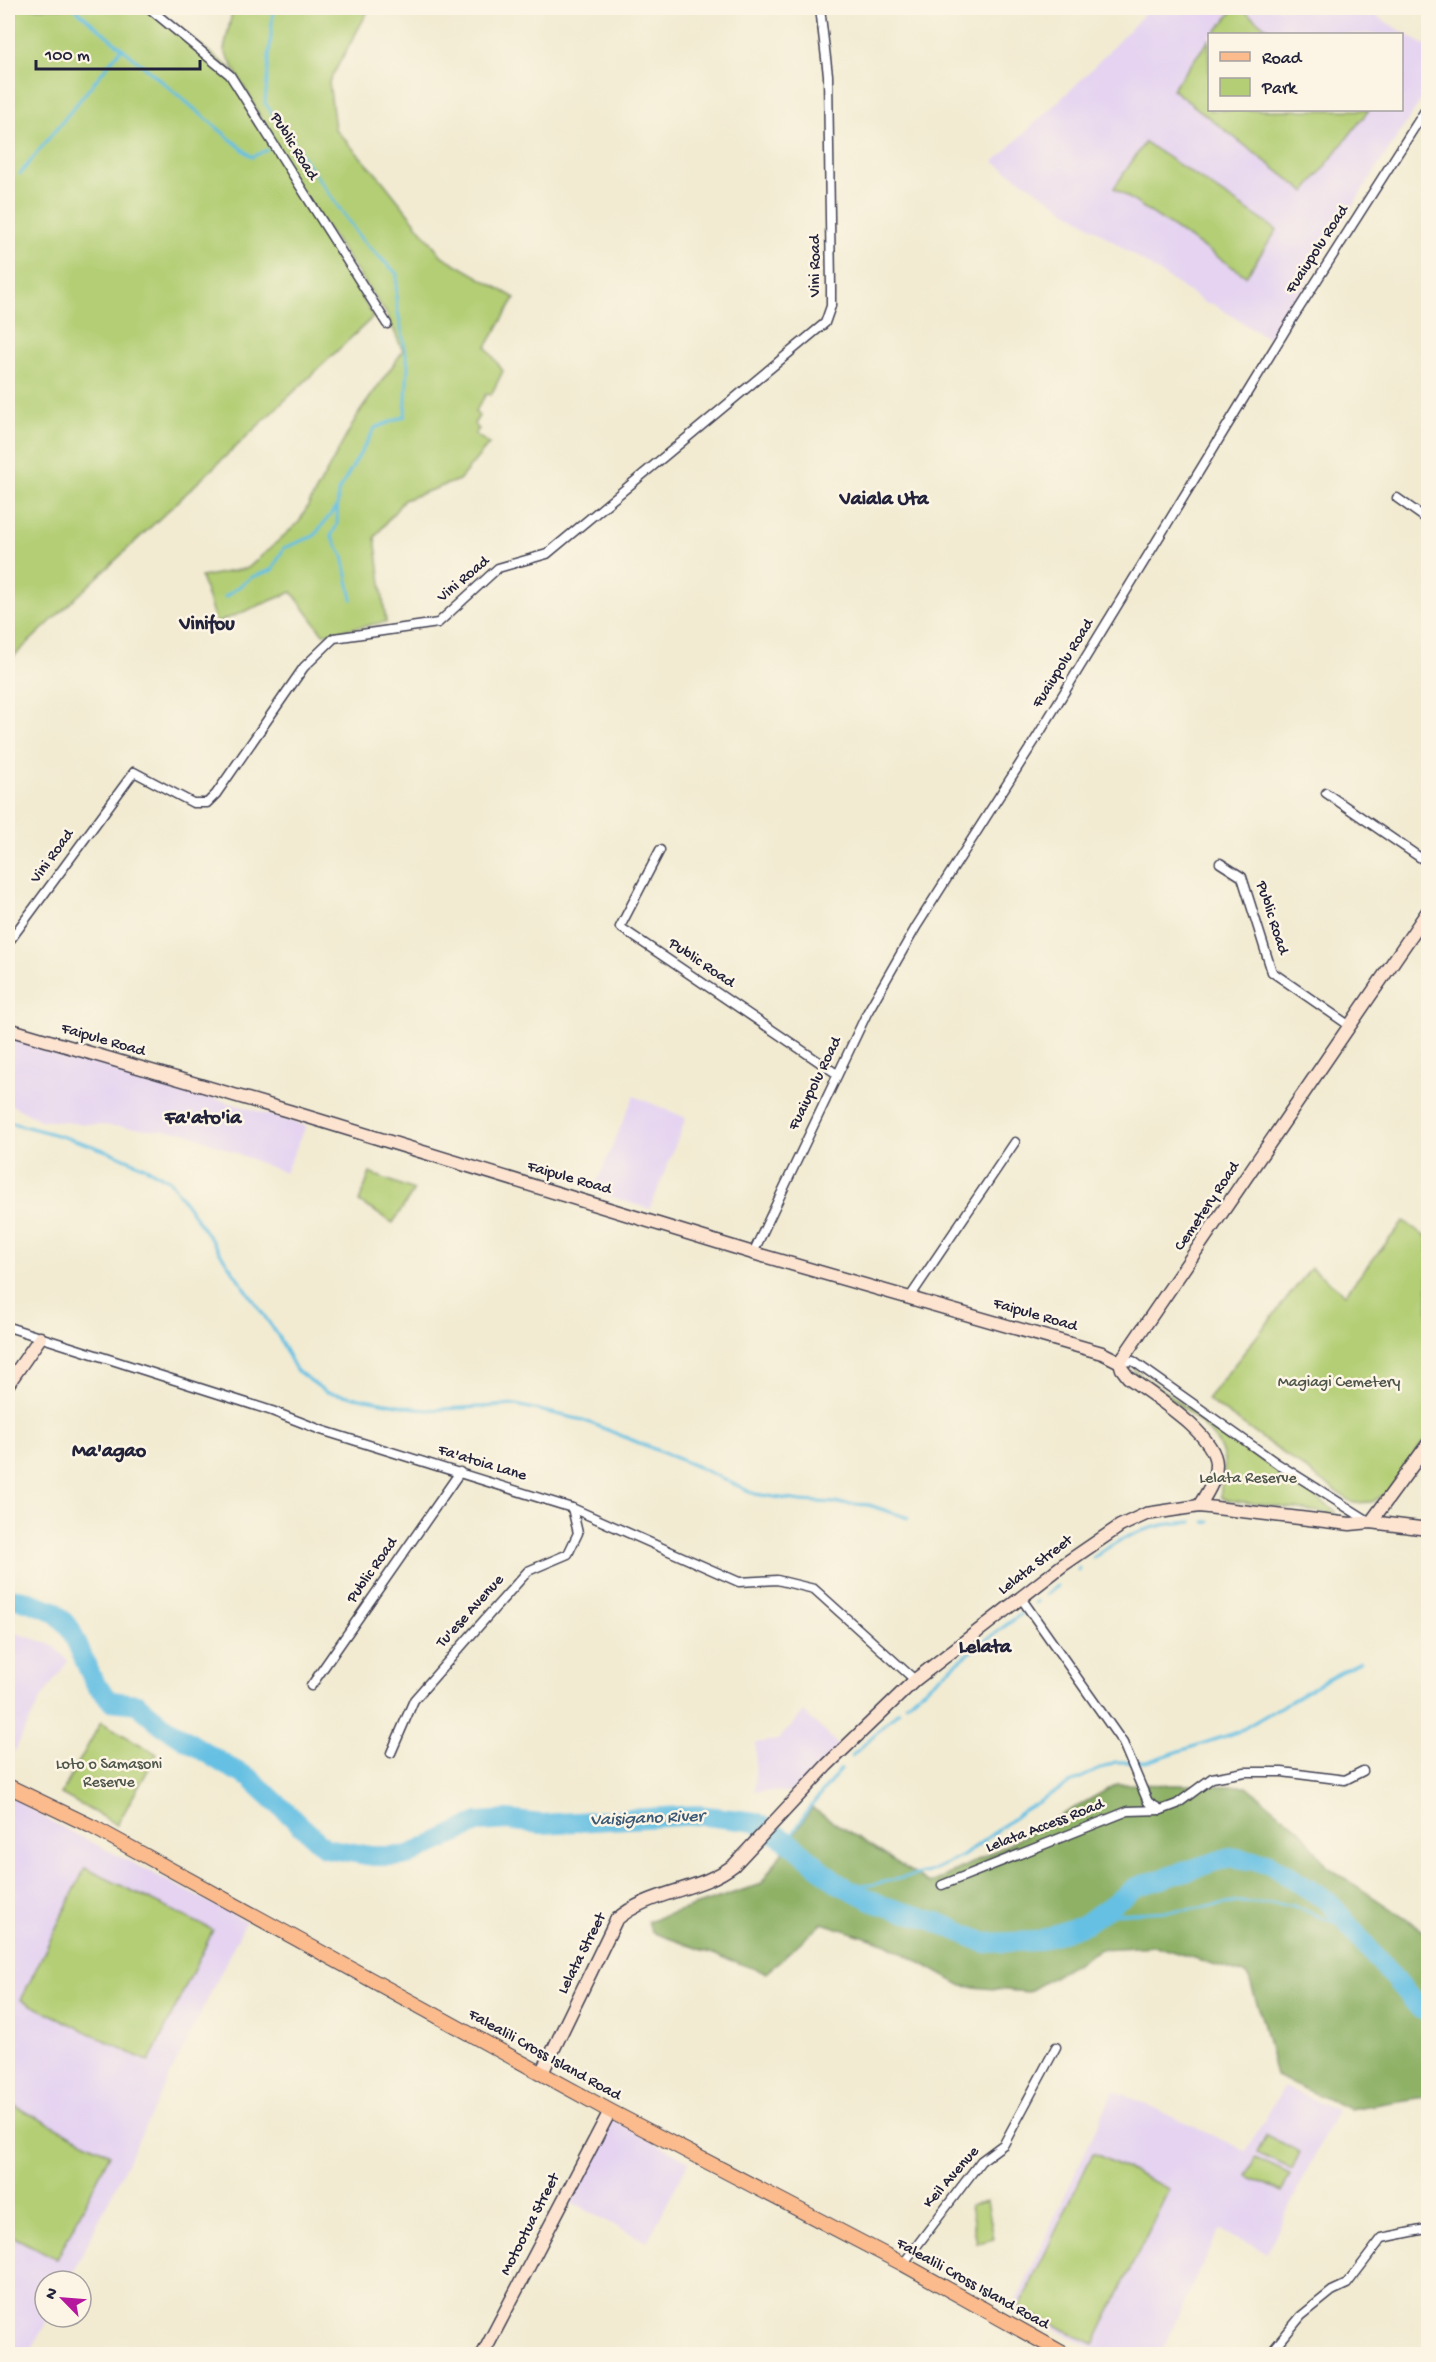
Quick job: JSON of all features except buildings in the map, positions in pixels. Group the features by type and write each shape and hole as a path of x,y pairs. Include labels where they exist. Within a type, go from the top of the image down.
{"main road":[{"name":"Falealili Cross Island Road","path":"8,1786 93,1827 610,2111 903,2264 1064,2355"}],"street":[{"name":"Public Road","path":"149,8 230,75 387,324"},
{"name":"Vini Road","path":"8,944 134,772 193,803 207,802 216,794 304,667 334,638 438,623 498,568 547,554 825,322 831,306 828,75 820,8"},
{"name":"Fuaiupolu Road","path":"753,1253 867,1013 916,927 1037,737 1291,321 1425,118 1428,106"},
{"path":"1397,498 1428,520"},
{"path":"1326,793 1428,863"},
{"name":"Public Road","path":"660,850 620,927 837,1074"},
{"name":"Public Road","path":"1220,863 1242,878 1272,972 1350,1026"},
{"name":"Cemetery Road","path":"1120,1362 1428,911"},
{"name":"Faipule Road","path":"8,1029 292,1112 753,1253 1102,1353 1120,1362"},
{"path":"910,1297 1015,1142"},
{"name":"Fa'atoia Lane","path":"8,1328 272,1411 321,1430 572,1508 739,1582 777,1580 814,1589 915,1680"},
{"path":"8,1384 40,1338"},
{"path":"1199,1506 1211,1487 1214,1475 1216,1462 1212,1450 1175,1411 1128,1377 1120,1362 1133,1361 1278,1464 1371,1522 1428,1444"},
{"name":"Public Road","path":"311,1686 460,1472"},
{"name":"Lelata Street","path":"542,2073 616,1920 630,1908 645,1901 718,1878 748,1852 827,1765 915,1680 1084,1550 1120,1526 1146,1514 1199,1506 1350,1524 1371,1522 1428,1529"},
{"name":"Tu'ese Avenue","path":"391,1753 414,1700 486,1618 528,1571 568,1554 578,1533 572,1508"},
{"path":"1021,1598 1123,1743 1136,1769 1148,1802 1161,1810"},
{"name":"Lelata Access Road","path":"942,1885 1128,1811 1161,1810 1177,1804 1212,1778 1245,1772 1282,1772 1344,1780 1363,1771"},
{"name":"Keil Avenue","path":"903,2264 981,2161 1004,2144 1056,2047"},
{"name":"Motootua Street","path":"483,2355 610,2111"},
{"path":"1270,2355 1301,2316 1332,2291 1347,2284 1382,2238 1426,2229"}],"shaded area":[{"path":"1150,8 1363,8 1428,47 1428,89 1346,216 1272,341 1211,303 1207,304 994,162 1085,76"},
{"path":"8,1036 306,1126 285,1173 185,1132 40,1120 8,1103"},
{"path":"634,1096 686,1118 650,1209 593,1191"},
{"path":"16,1633 53,1645 68,1661 40,1700 11,1758 8,1756 8,1648"},
{"path":"804,1712 840,1747 795,1792 755,1791 756,1743 778,1740"},
{"path":"8,1794 48,1820 246,1921 75,2269 33,2269 33,2329 43,2329 29,2354 8,2354"},
{"path":"1284,2087 1337,2110 1267,2252 1219,2230 1160,2354 1104,2354 1013,2308 1114,2090 1246,2151"},
{"path":"612,2119 689,2161 647,2242 569,2201"}],"green space":[{"path":"8,8 153,8 232,70 270,134 224,50 233,8 365,8 367,13 329,82 335,129 381,179 442,256 515,298 486,347 503,371 491,395 486,394 475,412 479,416 474,424 479,429 475,434 489,444 459,480 404,500 375,537 386,622 323,634 292,592 216,623 201,577 248,568 299,522 359,413 403,351 386,313 308,201 373,317 13,657 8,652"},
{"path":"1235,8 1240,8 1274,33 1215,33"},
{"path":"1208,41 1208,111 1368,111 1305,192 1172,89"},
{"path":"1145,142 1277,230 1246,276 1114,188"},
{"path":"370,1173 414,1190 393,1223 359,1202"},
{"name":"Magiagi Cemetery","path":"1404,1221 1426,1237 1428,1234 1428,1435 1387,1493 1372,1502 1353,1503 1207,1399 1311,1268 1345,1294"},
{"name":"Lelata Reserve","path":"1134,1370 1335,1511 1334,1514 1227,1500 1221,1497 1224,1460 1220,1447 1212,1435 1189,1413 1138,1377 1133,1372"},
{"name":"Loto o Samasoni Reserve","path":"101,1722 157,1754 117,1825 61,1794"},
{"path":"1117,1784 1247,1786 1300,1830 1327,1866 1428,1934 1428,2099 1424,2097 1349,2109 1276,2076 1263,2022 1248,1975 1155,1946 1100,1949 1028,1992 962,1986 887,1944 822,1923 766,1973 651,1932 648,1921 761,1884 812,1808 930,1884 1023,1837"},
{"path":"85,1868 213,1930 149,2062 21,2000"},
{"path":"8,2103 110,2154 57,2259 8,2234"},
{"path":"1266,2135 1300,2152 1292,2169 1257,2153"},
{"path":"1093,2153 1169,2189 1094,2344 1019,2308"},
{"path":"1255,2158 1290,2174 1282,2192 1247,2176"},
{"path":"987,2201 994,2239 977,2243 970,2205"}],"waterway":[{"path":"74,8 252,157 267,150"},
{"path":"276,8 273,12 265,103 361,239 397,274 396,301 408,365 405,416 375,428 338,492 337,525 331,536 343,556 352,599"},
{"path":"20,174 122,48"},
{"path":"225,597 252,577 272,570 284,548 314,536 337,506"},
{"path":"8,1122 112,1153 170,1181 277,1334 296,1370 326,1392 426,1410 516,1405 583,1420 698,1467 755,1494 801,1501 869,1505 908,1518"},
{"path":"1205,1522 1209,1521"},
{"path":"1093,1558 1139,1532 1164,1525 1192,1522"},
{"path":"1046,1594 1057,1586"},
{"name":"Vaisigano River","path":"8,1598 23,1600 54,1611 70,1628 95,1684 111,1701 137,1704 162,1725 250,1778 325,1848 372,1856 407,1856 479,1822 507,1820 541,1824 698,1815 756,1822 793,1845 839,1884 881,1905 935,1921 985,1943 1037,1941 1085,1924 1136,1887 1230,1857 1268,1863 1329,1902 1420,2009 1428,2012"},
{"path":"985,1641 1021,1614"},
{"path":"906,1704 976,1648"},
{"path":"839,1884 871,1885 929,1872 963,1856 1023,1811 1074,1781 1115,1762 1146,1762 1238,1732 1360,1662"},
{"path":"852,1756 899,1711"},
{"path":"788,1842 808,1810 841,1769"},
{"path":"1085,1924 1114,1914 1186,1910 1239,1902 1291,1905 1353,1930"}],"district":[{"name":"Vaiala Uta","path":"884,500"},
{"name":"Vinifou","path":"207,625"},
{"name":"Fa'ato'ia","path":"203,1119"},
{"name":"Ma'agao","path":"109,1452"},
{"name":"Lelata","path":"985,1648"}]}
